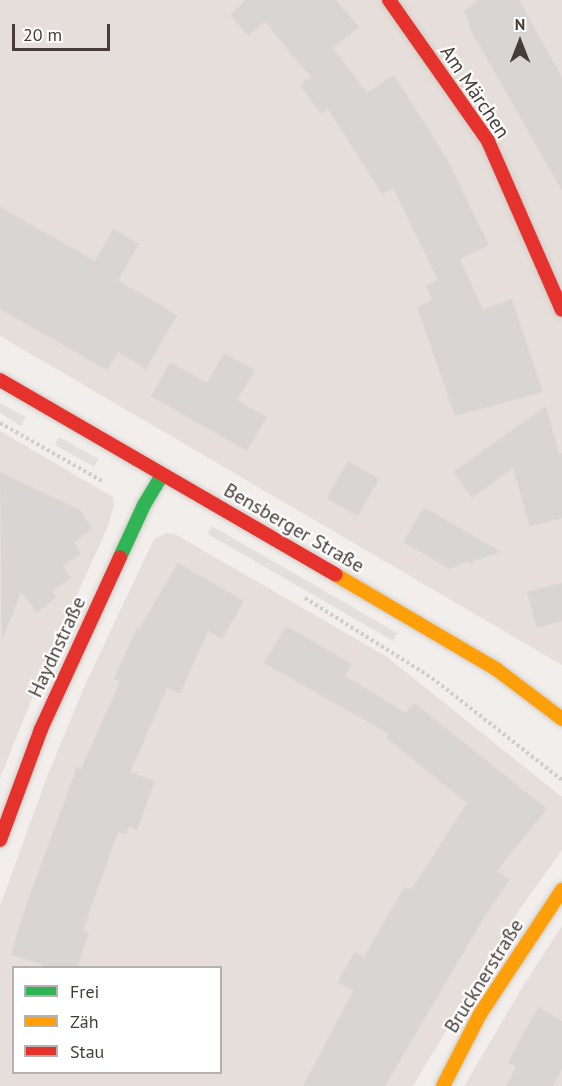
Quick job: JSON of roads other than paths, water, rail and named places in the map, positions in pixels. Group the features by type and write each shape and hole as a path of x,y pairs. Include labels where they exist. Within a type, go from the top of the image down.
{"street":[{"name":"Am Märchen","path":"389,0 488,141 562,310"},
{"name":"Bensberger Straße","path":"0,380 457,645 496,669 562,719"},
{"name":"Haydnstraße","path":"0,840 30,754 144,505 162,475"},
{"name":"Brucknerstraße","path":"443,1086 480,1014 562,890"}]}
